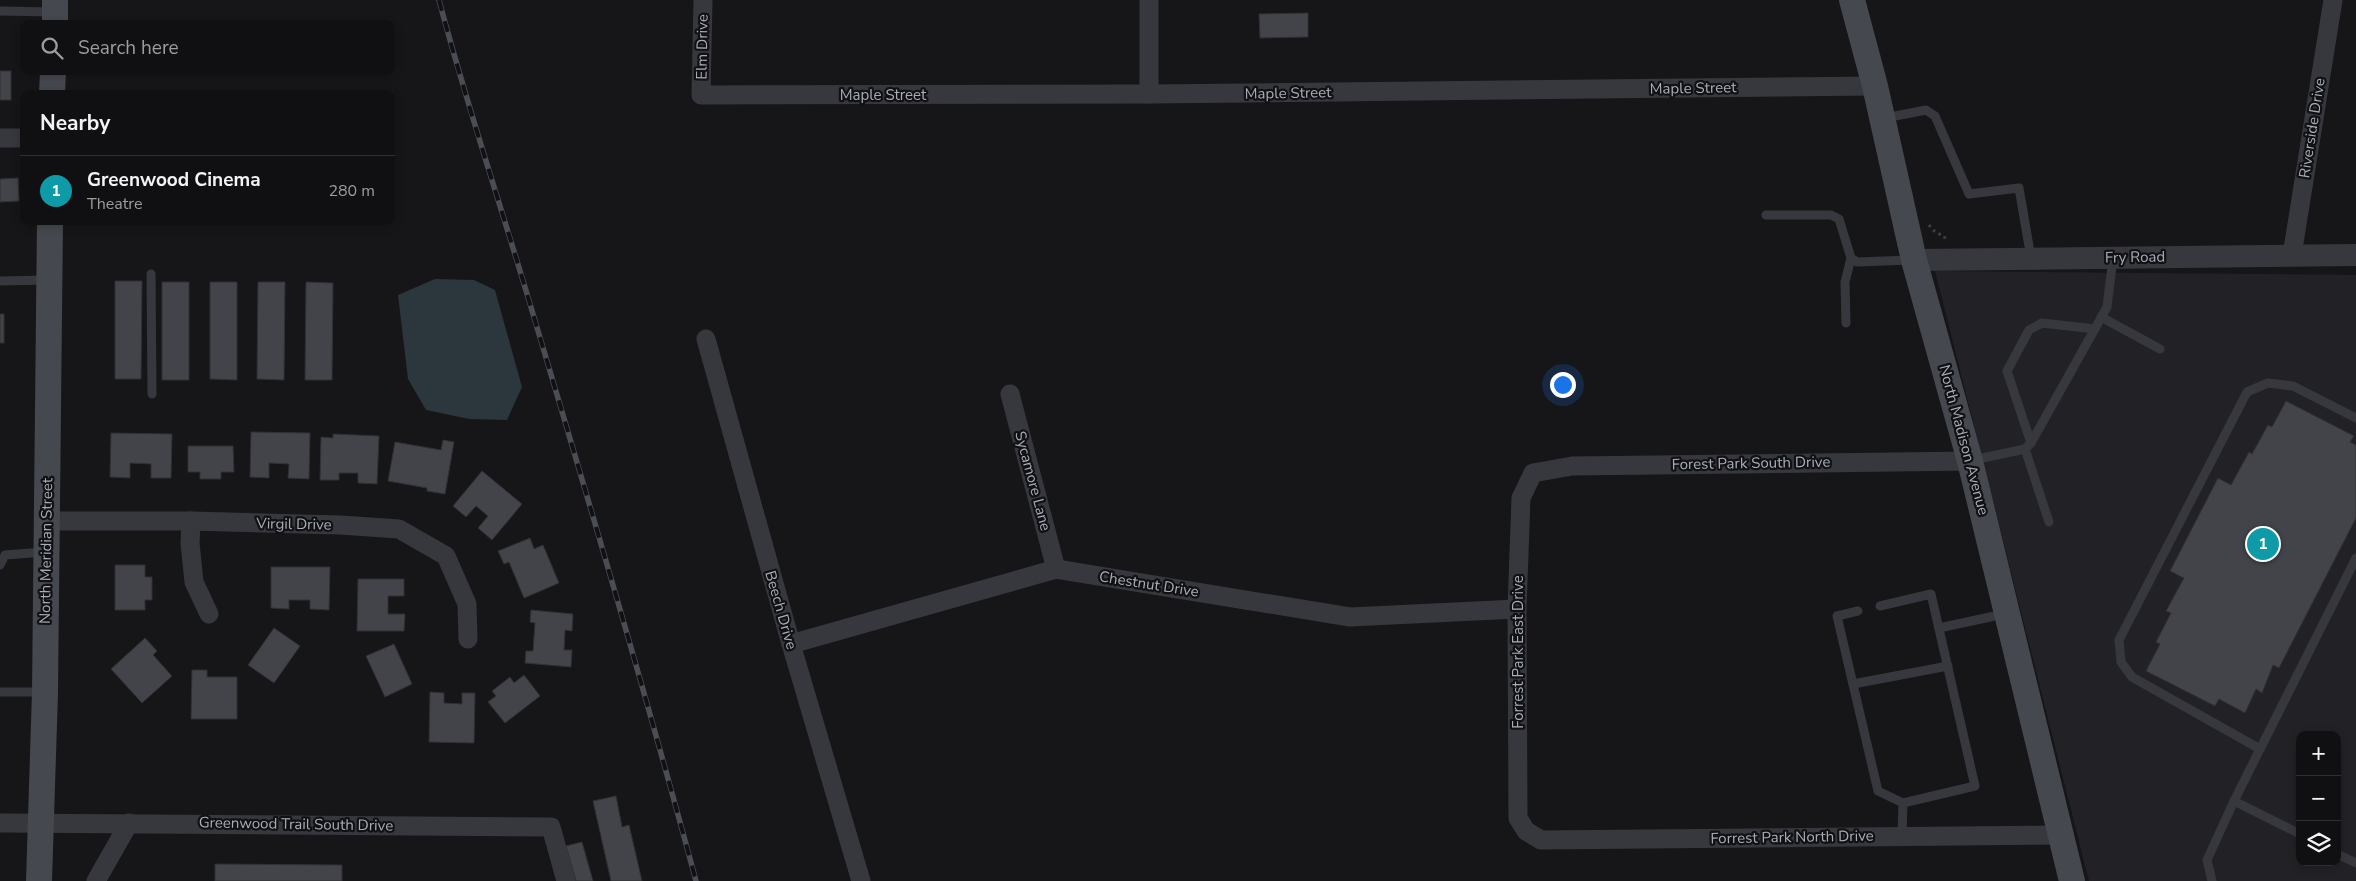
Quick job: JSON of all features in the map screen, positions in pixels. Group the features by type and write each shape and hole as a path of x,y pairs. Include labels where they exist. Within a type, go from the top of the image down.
{"main road":[{"name":"North Madison Avenue","path":"1852,0 1875,86 1914,260 1970,461 2072,881"},
{"path":"52,90 53,75"},
{"name":"North Meridian Street","path":"39,881 45,692 50,225"}],"street":[{"name":"Elm Drive","path":"700,95 703,0"},
{"path":"1149,0 1149,94"},
{"name":"Riverside Drive","path":"2292,255 2333,0"},
{"name":"Maple Street","path":"700,95 1149,94 1875,86"},
{"path":"0,138 20,138"},
{"name":"Fry Road","path":"1914,260 2346,255"},
{"name":"Beech Drive","path":"706,339 791,644 861,881"},
{"name":"Sycamore Lane","path":"1010,394 1056,569"},
{"name":"Forest Park South Drive","path":"1533,473 1572,466 1970,461"},
{"name":"Forrest Park East Drive","path":"1526,831 1518,818 1517,609 1521,498 1533,473"},
{"name":"Virgil Drive","path":"47,521 340,524 399,529 446,556 468,604 468,638"},
{"path":"191,521 190,543 194,582 209,614"},
{"name":"Chestnut Drive","path":"791,644 1056,569 1350,617 1517,609"},
{"name":"Greenwood Trail South Drive","path":"0,822 551,827 566,881"},
{"path":"96,881 129,823"},
{"name":"Forrest Park North Drive","path":"1526,831 1541,840 2061,835"}],"lane":[{"path":"0,12 55,12"},
{"path":"1882,118 1926,110 1935,116 1969,194 2019,188 2031,258"},
{"path":"1766,215 1831,215 1839,219 1843,226 1851,258 1844,282 1846,324"},
{"path":"1851,258 1857,262 1914,260"},
{"path":"1970,461 2028,446 2107,307 2113,258"},
{"path":"151,274 152,394"},
{"path":"0,281 49,280"},
{"path":"2101,318 2160,349"},
{"path":"2050,522 2007,371 2029,330 2042,323 2094,329"},
{"path":"2260,749 2132,677 2121,662 2119,640 2247,392 2268,383 2293,386 2356,418"},
{"path":"0,565 5,555 46,552"},
{"path":"2212,881 2207,860 2234,800 2356,558"},
{"path":"1858,611 1837,616 1878,791 1903,803 1975,786 1931,594 1880,606"},
{"path":"1939,628 2007,613"},
{"path":"1853,684 1948,666"},
{"path":"0,692 45,692"},
{"path":"2234,800 2296,832"},
{"path":"1902,836 1903,803"},
{"path":"2341,856 2356,864"}],"shaded area":[{"path":"1935,271 2356,275 2356,881 2089,881"},
{"path":"435,279 474,280 495,290 522,387 507,420 469,419 426,410 408,379 398,295"}],"building":[{"path":"1308,13 1308,37 1260,38 1259,14"},
{"path":"0,71 11,71 11,100 0,100"},
{"path":"18,178 19,201 0,202 0,179"},
{"path":"115,281 142,281 141,379 115,379"},
{"path":"162,282 189,282 189,380 162,380"},
{"path":"210,282 237,282 237,380 210,379"},
{"path":"258,282 285,282 284,380 257,379"},
{"path":"306,282 333,283 332,380 305,380"},
{"path":"0,314 4,314 4,343 0,343"},
{"path":"2286,401 2354,436 2350,442 2356,445 2356,518 2279,668 2273,665 2262,693 2256,689 2245,713 2219,699 2215,706 2146,671 2160,644 2156,642 2171,613 2166,611 2184,578 2170,571 2218,478 2231,485 2249,452 2252,454 2268,425 2272,427"},
{"path":"251,432 310,433 309,479 288,478 289,464 269,463 269,478 250,477"},
{"path":"111,433 172,434 171,478 151,478 151,464 130,463 130,478 110,477"},
{"path":"333,434 379,436 377,484 358,483 358,473 339,473 339,480 320,480 321,437 333,438"},
{"path":"443,440 454,442 445,494 427,491 427,488 388,481 395,442 441,450"},
{"path":"188,446 233,446 234,472 221,472 221,479 200,479 200,472 188,472"},
{"path":"482,471 522,504 492,540 478,528 488,516 476,506 466,517 453,506"},
{"path":"530,538 534,549 543,545 559,583 524,598 509,562 504,564 498,551"},
{"path":"115,565 145,565 145,577 152,577 152,600 145,600 145,610 115,610"},
{"path":"271,567 330,567 329,610 310,609 310,600 289,600 289,609 271,608"},
{"path":"358,579 404,579 404,596 388,596 388,614 405,614 404,631 357,631"},
{"path":"531,610 573,614 572,631 565,630 564,650 572,650 571,667 525,663 526,651 533,651 535,623 530,622"},
{"path":"274,628 300,646 274,683 248,665"},
{"path":"145,638 157,651 153,655 172,676 142,703 111,669"},
{"path":"394,644 412,684 385,697 366,656"},
{"path":"192,670 207,670 207,677 237,677 237,719 191,719"},
{"path":"524,675 540,696 505,723 488,702 496,696 492,691 510,677 514,683"},
{"path":"430,692 444,693 444,703 462,704 462,693 475,693 474,743 429,742"},
{"path":"616,796 622,827 629,825 642,881 611,881 593,801"},
{"path":"582,842 593,881 576,881 566,846"},
{"path":"215,864 342,865 342,881 215,881"}],"railway":[{"path":"439,0 461,79 596,526 696,881"}],"place":[{"name":"Greenwood Cinema","path":"2263,544"}]}
